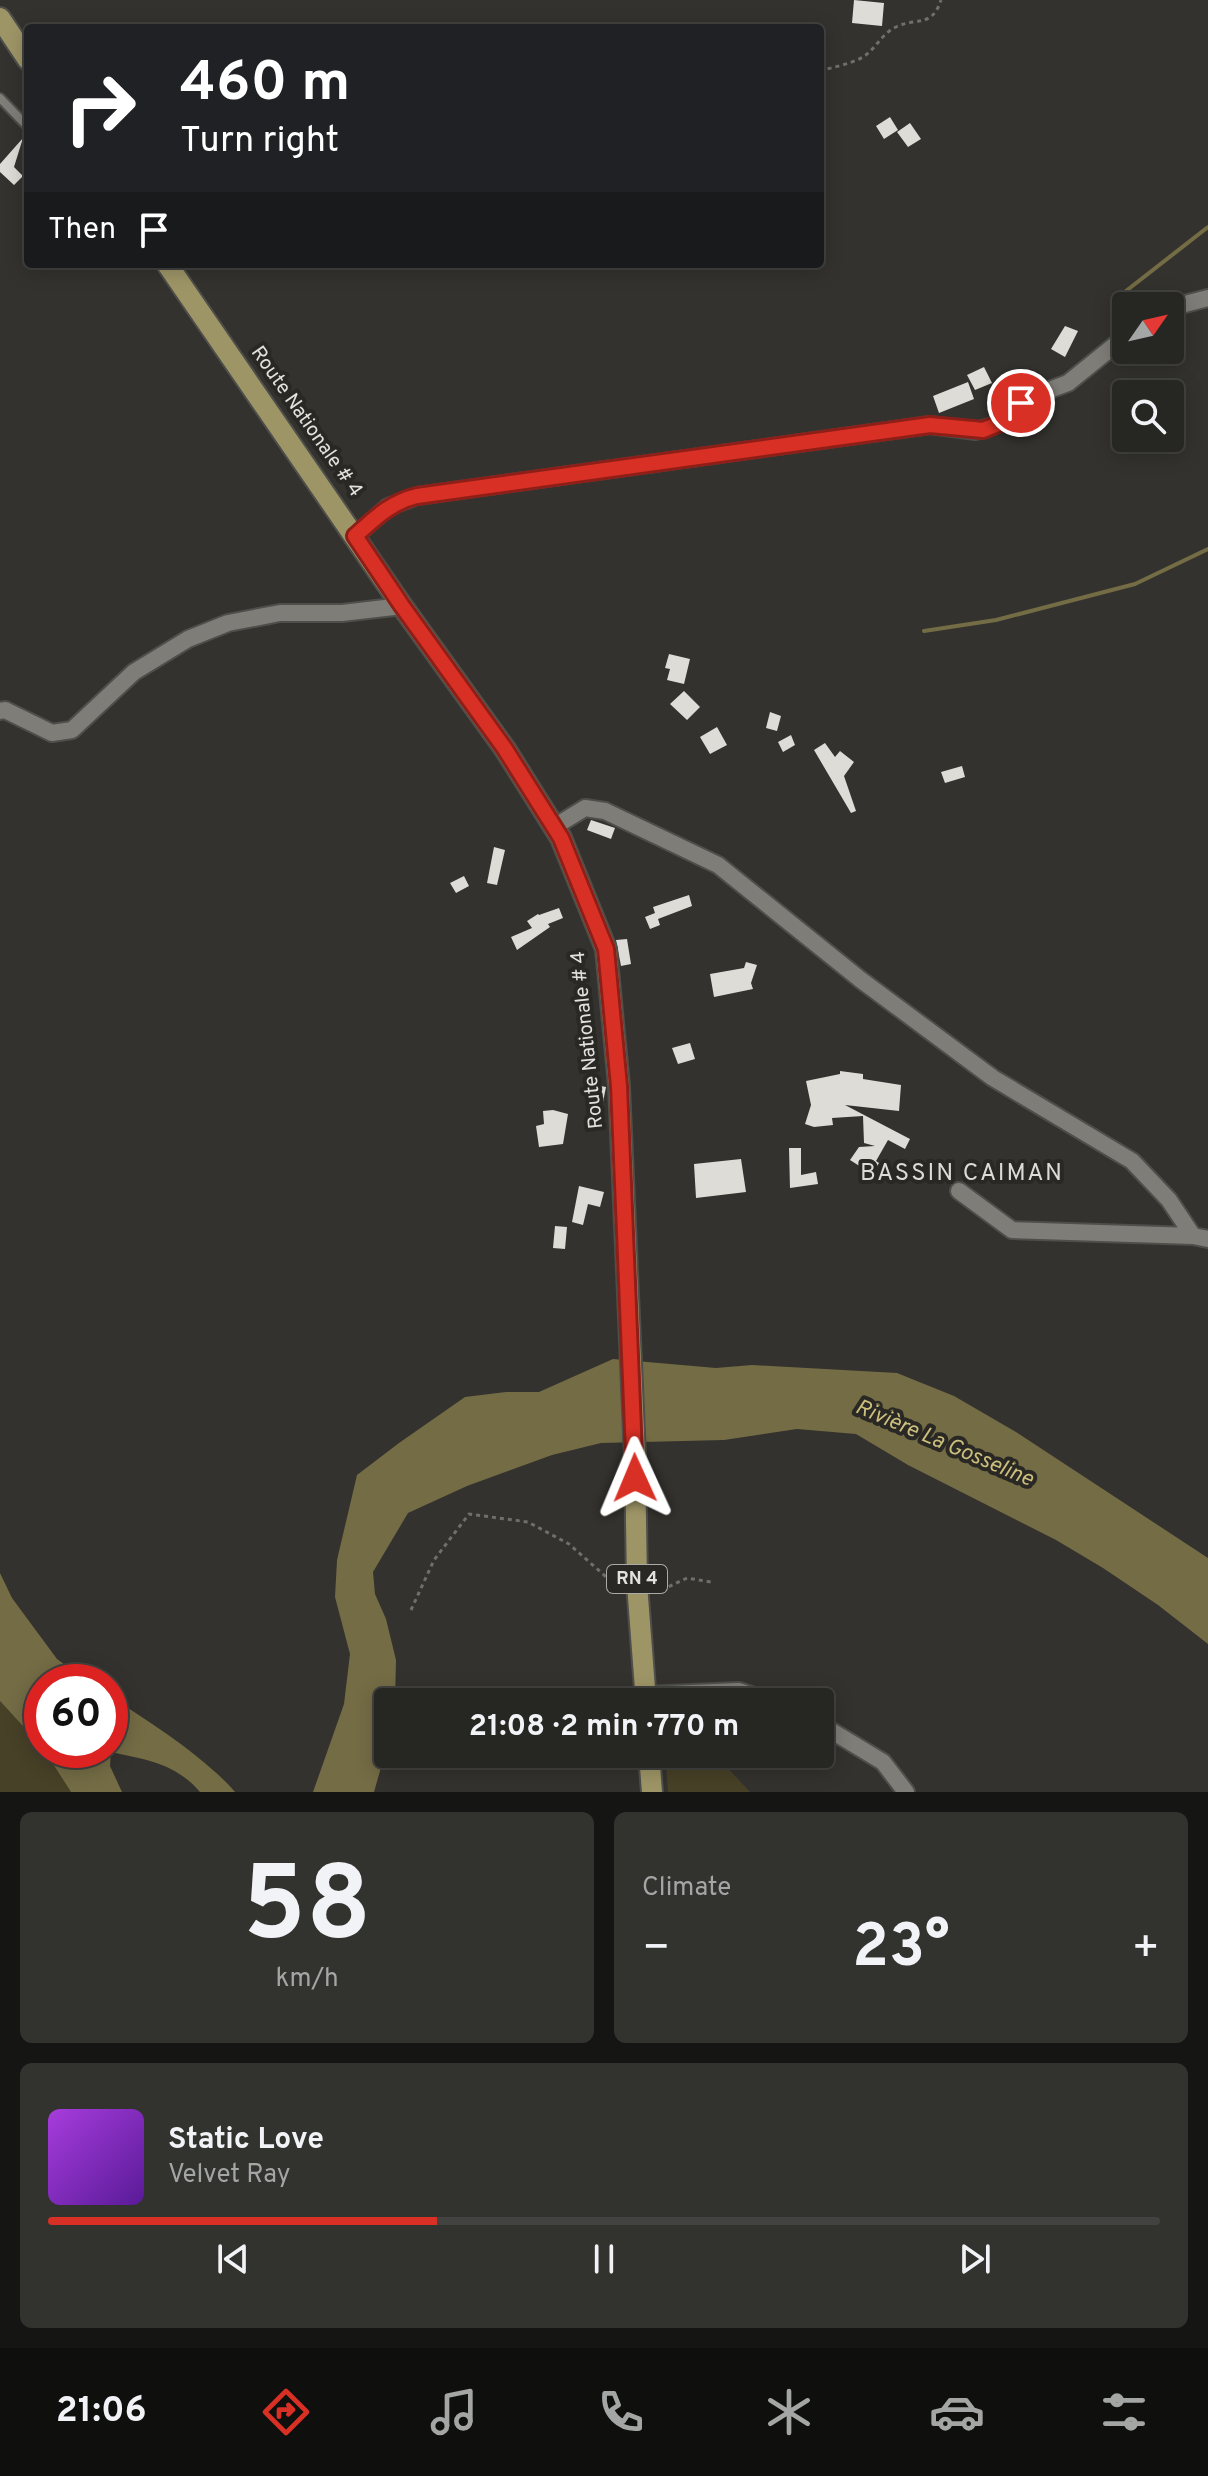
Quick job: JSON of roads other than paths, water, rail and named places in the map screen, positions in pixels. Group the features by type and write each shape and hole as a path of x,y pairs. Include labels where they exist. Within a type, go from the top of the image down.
{"main road":[{"path":"0,18 24,54"},
{"name":"Route Nationale # 4","path":"170,268 402,606 505,749 554,827 606,949 619,1086 635,1456 637,1584 645,1688"},
{"path":"650,1768 652,1792"}],"street":[{"path":"1184,304 1208,298"},
{"path":"355,536 388,507 417,496 930,425 983,430 998,424 1028,398 1068,383 1112,347"},
{"path":"0,711 5,710 52,733 72,730 134,672 188,639 228,623 280,613 342,613 402,606"},
{"path":"554,827 585,808 605,811 718,865 861,980 993,1078 1132,1161 1200,1237"},
{"path":"959,1191 1012,1230 1200,1237"},
{"path":"834,1732 883,1762 906,1792"}],"lane":[{"path":"0,98 24,123"}],"water":[{"name":"Rivière La Gosseline","path":"613,1359 716,1368 752,1365 897,1373 954,1396 1016,1432 1208,1558 1208,1644 1103,1568 1056,1540 908,1465 856,1434 797,1429 724,1440 601,1443 552,1455 467,1486 408,1513 373,1572 375,1594 386,1619 396,1660 395,1688 374,1688 374,1768 381,1768 374,1792 313,1792 344,1704 350,1654 335,1597 337,1560 357,1475 465,1397 539,1392"},
{"path":"0,1573 12,1598 64,1664 24,1664 24,1727 0,1701"},
{"path":"128,1708 193,1754 235,1792 200,1792 181,1775 128,1756"},
{"path":"56,1768 111,1768 122,1792 71,1792"}],"waterway":[{"path":"1125,292 1208,227"},
{"path":"924,631 996,620 1135,584 1208,549"}],"district":[{"name":"BASSIN CAIMAN","path":"962,1174"}]}
